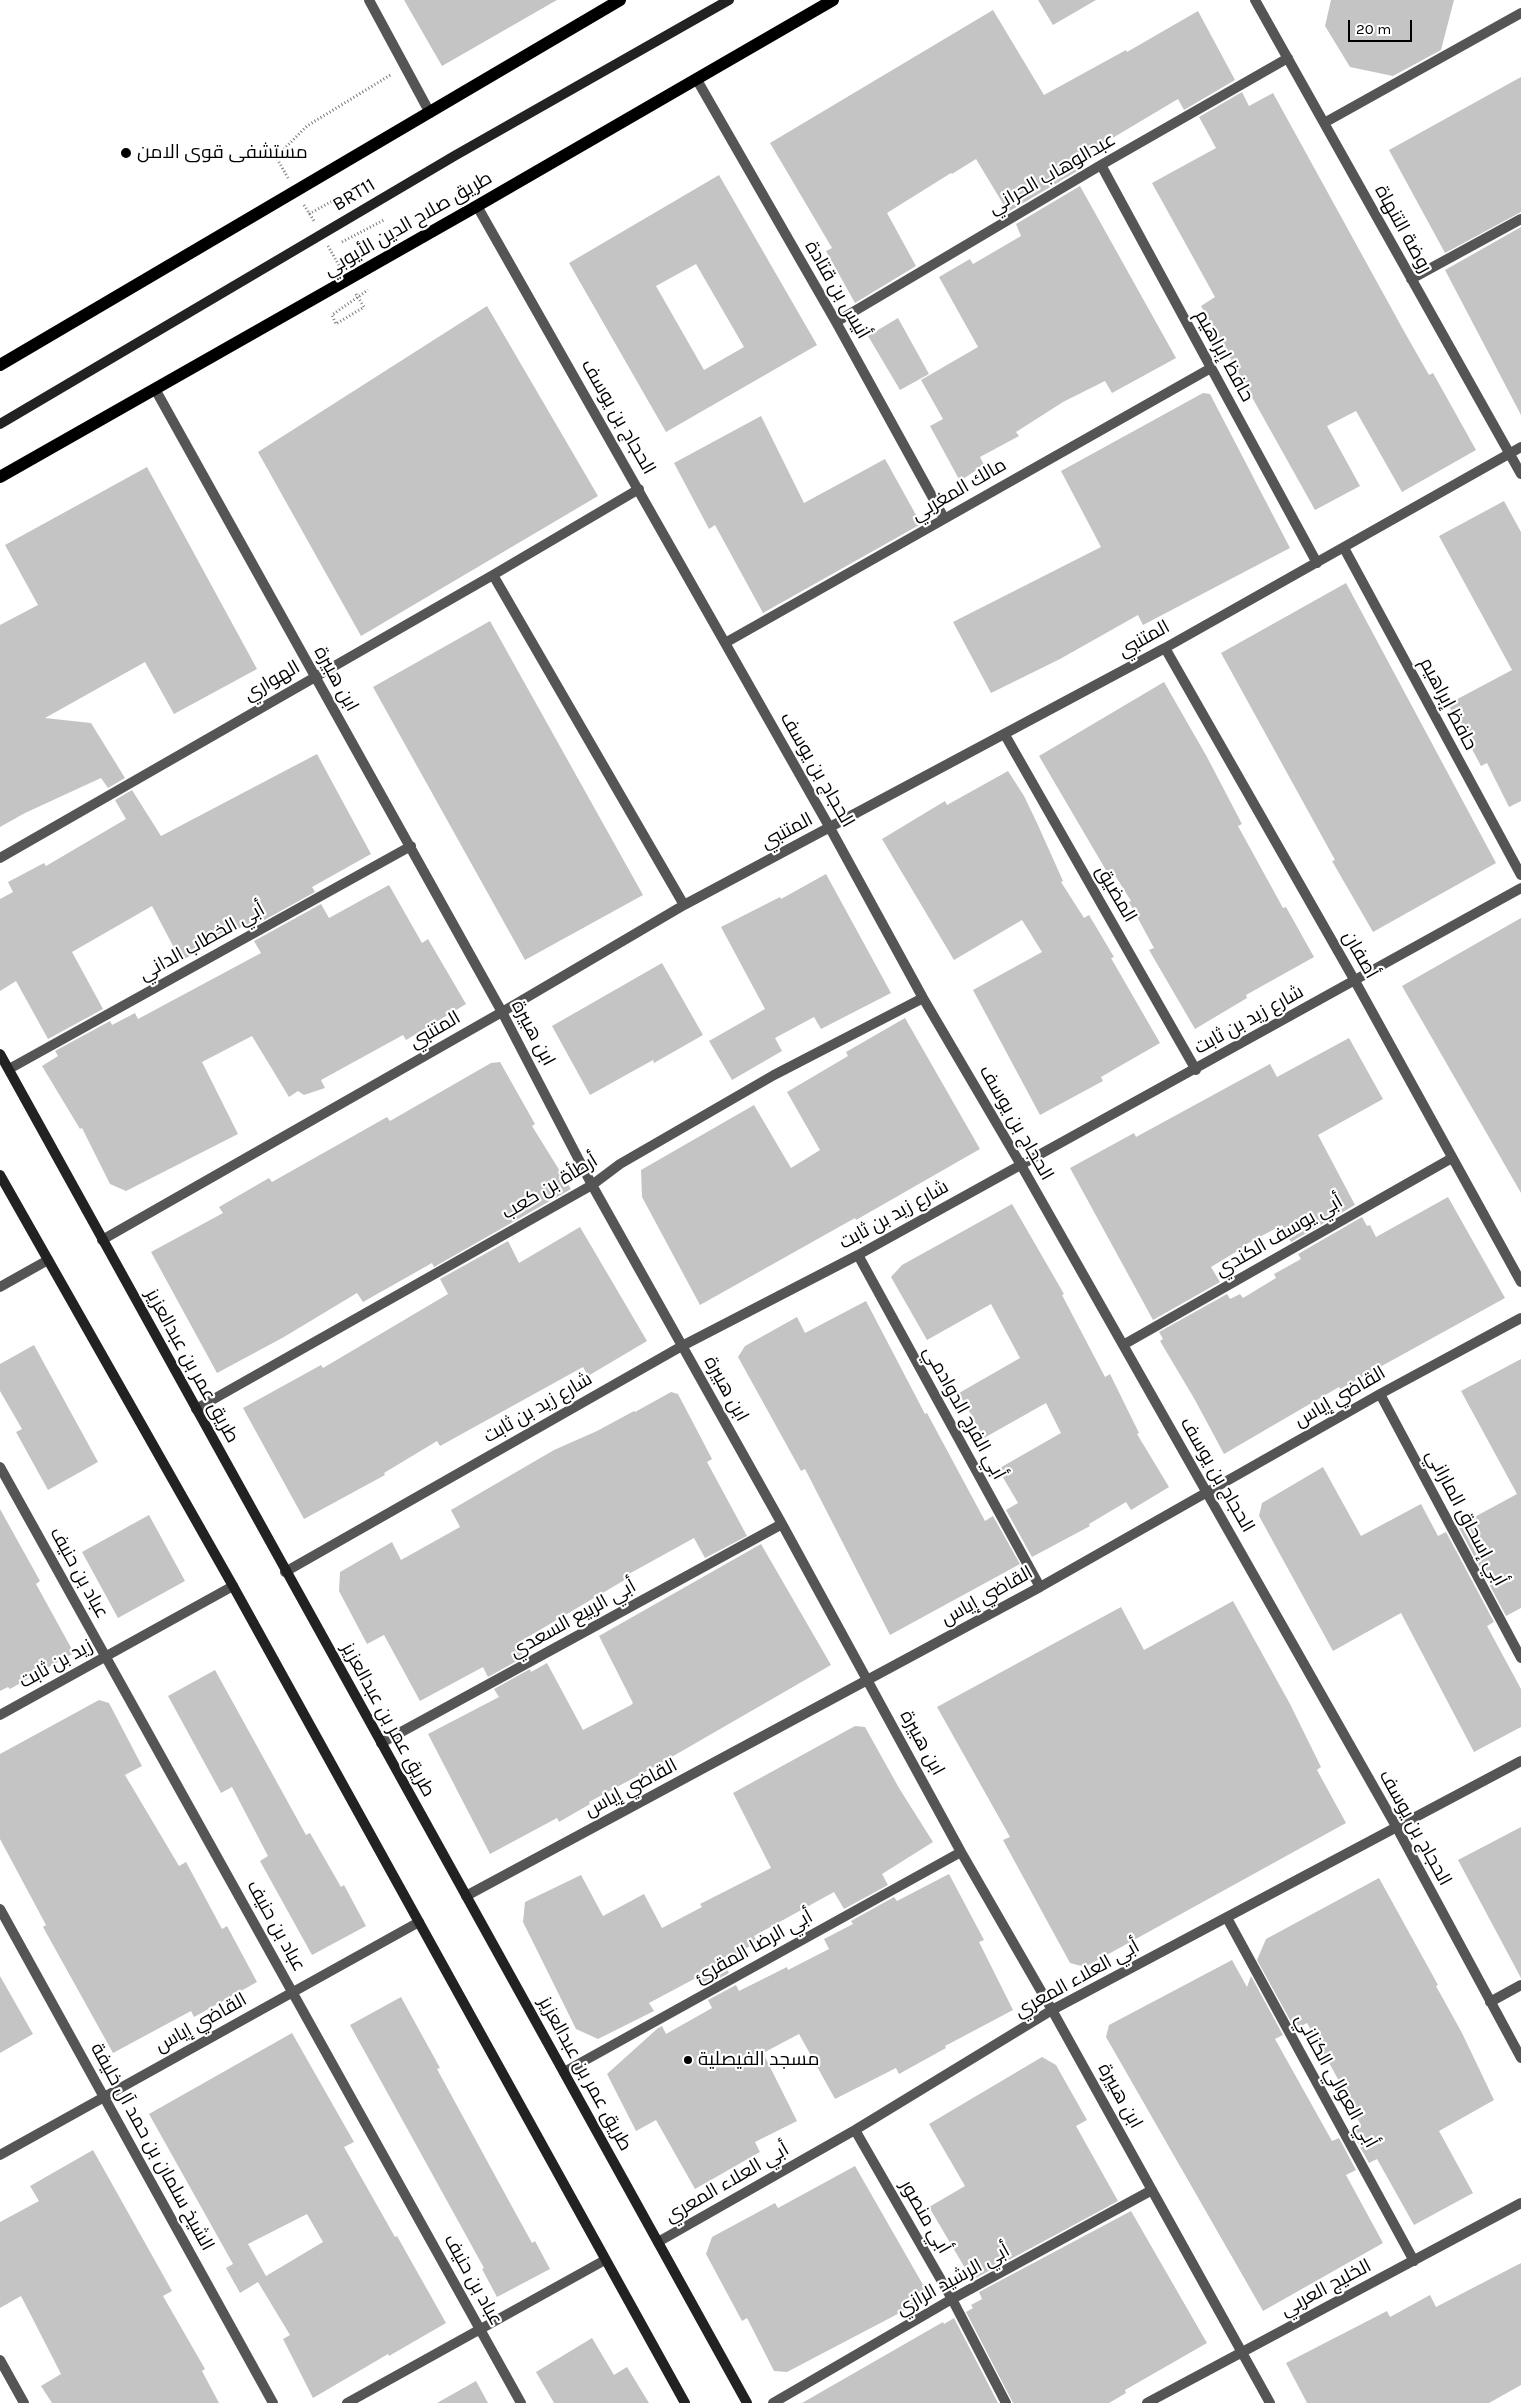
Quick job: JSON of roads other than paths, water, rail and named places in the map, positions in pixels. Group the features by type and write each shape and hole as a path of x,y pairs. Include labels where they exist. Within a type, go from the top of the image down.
{"main road":[{"path":"0,365 620,0"},
{"name":"BRT11","path":"0,424 456,155 728,0"},
{"name":"طريق صلاح الدين الأيوبي","path":"0,477 697,80 832,0"},
{"name":"طريق عمر بن عبدالعزيز","path":"0,1054 746,2403"},
{"path":"0,1175 233,1586 685,2403"}],"street":[{"path":"369,0 430,113"},
{"name":"روضة التنهاة","path":"1255,0 1521,474"},
{"path":"1324,123 1521,13"},
{"name":"عبدالوهاب الحراني","path":"836,322 1101,165 1288,58"},
{"name":"أنيس بن قتادة","path":"697,80 836,322 944,518"},
{"name":"حافظ إبراهيم","path":"1101,165 1317,563"},
{"name":"الحجاج بن يوسف","path":"477,206 639,488 923,998 1123,1345 1397,1828 1521,2058"},
{"path":"1411,278 1521,219"},
{"name":"مالك المغربي","path":"725,643 1211,368"},
{"name":"ابن هبيرة","path":"156,389 502,1012 592,1185 782,1524 961,1852 1052,2010 1270,2403"},
{"name":"المتنبي","path":"102,1240 502,1012 684,905 1165,648 1521,448"},
{"name":"الهواري","path":"0,858 493,575 639,488"},
{"name":"حافظ إبراهيم","path":"1344,548 1521,875"},
{"path":"493,575 684,905"},
{"name":"أصفان","path":"1165,648 1355,981 1521,1282"},
{"name":"المضيق","path":"1005,735 1196,1070"},
{"name":"أبي الخطاب الداني","path":"9,1069 411,846"},
{"name":"شارع زيد بن ثابت","path":"285,1572 682,1346 858,1256 1521,888"},
{"name":"أرطأة بن كعب","path":"196,1409 592,1185 620,1164 774,1075 923,998"},
{"name":"أبي يوسف الكندي","path":"1123,1345 1452,1158"},
{"name":"أبي الفرج الدوادمي","path":"858,1256 1040,1587"},
{"path":"0,1287 48,1260"},
{"name":"القاضي إياس","path":"466,1896 1040,1587 1207,1494 1380,1394 1521,1318"},
{"name":"أبي إسحاق الماراني","path":"1380,1394 1521,1658"},
{"name":"عباد بن حنيف","path":"0,1467 521,2403"},
{"name":"أبي الربيع السعدي","path":"381,1743 782,1524"},
{"name":"زيد بن ثابت","path":"0,1715 233,1586"},
{"name":"أبي العلاء المعري","path":"658,2242 854,2130 1052,2010 1521,1761"},
{"name":"أبي الرضا المقرئ","path":"564,2072 961,1852"},
{"name":"الشيخ سلمان بن حمد آل خليفة","path":"0,1908 273,2403"},
{"name":"أبي العوالي الكناني","path":"1227,1918 1414,2261"},
{"name":"القاضي إياس","path":"0,2155 419,1922"},
{"path":"1490,2002 1521,1984"},
{"name":"أبي منصور","path":"854,2130 952,2299 1006,2403"},
{"name":"أبي الرشيد الرازي","path":"773,2403 952,2299 1152,2190"},
{"name":"الخليج العربي","path":"1147,2403 1521,2203"},
{"path":"347,2403 605,2260"},
{"path":"0,2360 24,2403"}],"place":[{"name":"مستشفى قوى الامن","path":"126,153"},
{"name":"مسجد الفيصلية","path":"688,2060"}]}
